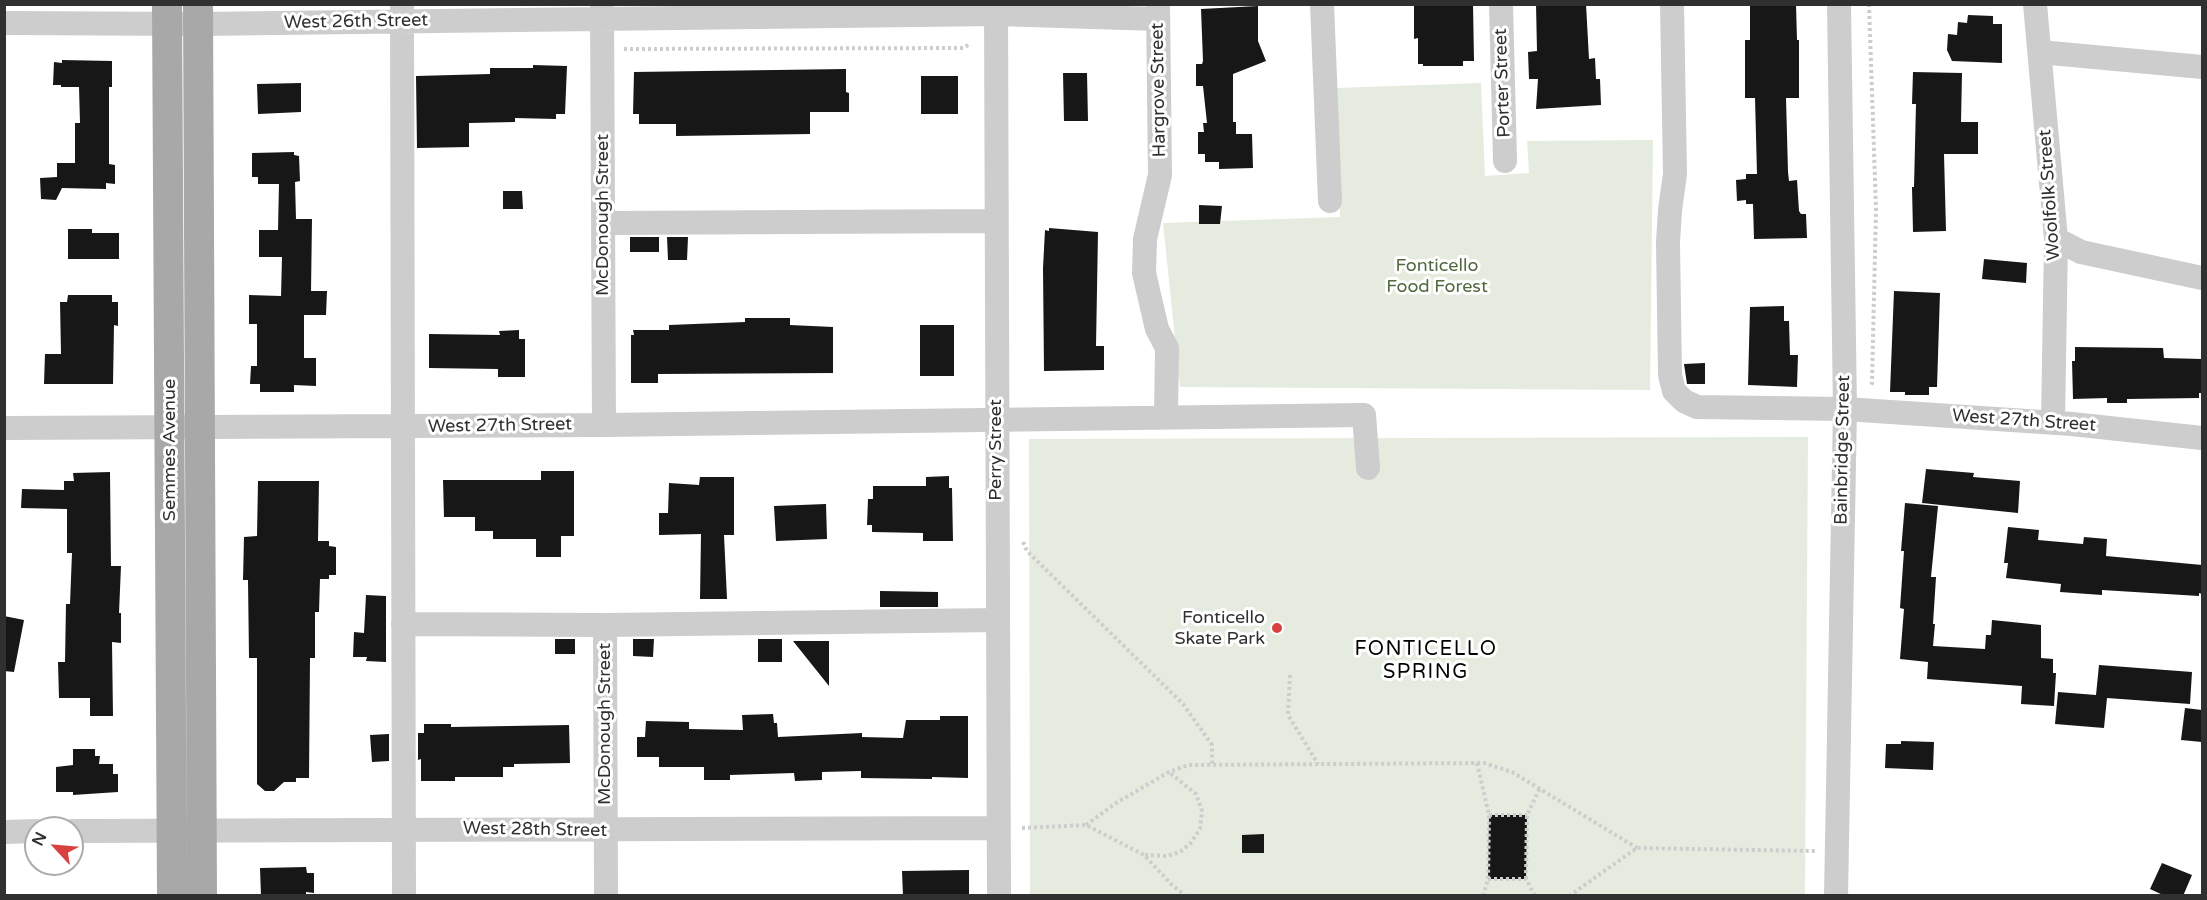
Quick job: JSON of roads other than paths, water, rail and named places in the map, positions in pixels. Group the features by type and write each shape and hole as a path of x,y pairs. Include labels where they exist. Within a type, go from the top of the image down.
{"main road":[{"name":"Semmes Avenue","path":"166,14 172,896"},
{"name":"Semmes Avenue","path":"198,14 202,896"}],"street":[{"path":"1322,4 1330,201"},
{"name":"Porter Street","path":"1501,4 1505,161"},
{"name":"West 27th Street","path":"1672,4 1675,174 1668,242 1670,375 1674,391 1684,401 1697,407 1845,409 2053,423 2202,438"},
{"name":"Bainbridge Street","path":"1836,896 1845,409 1839,4"},
{"name":"Woolfolk Street","path":"2035,4 2056,239 2053,423"},
{"name":"West 26th Street","path":"4,23 166,14 1002,8 1158,12"},
{"name":"Perry Street","path":"999,896 996,221 1002,8"},
{"name":"McDonough Street","path":"602,11 604,425"},
{"name":"Hargrove Street","path":"1158,12 1160,175 1145,239 1144,273 1157,329 1167,348 1166,417"},
{"path":"402,13 404,896"},
{"path":"2040,52 2202,67"},
{"path":"604,223 996,221"},
{"path":"2056,239 2081,252 2202,278"},
{"name":"West 27th Street","path":"4,428 604,425 996,418 1364,415 1368,468"},
{"path":"403,624 605,625 997,620"},
{"name":"McDonough Street","path":"605,625 606,896"},
{"name":"West 28th Street","path":"84,831 403,828 606,831 998,828"},
{"path":"4,832 24,831"}],"place":[{"name":"Fonticello Skate Park","path":"1277,628"}],"district":[{"name":"FONTICELLO SPRING","path":"1426,662"}],"park label":[{"name":"Fonticello Food Forest","path":"1437,276"}]}
